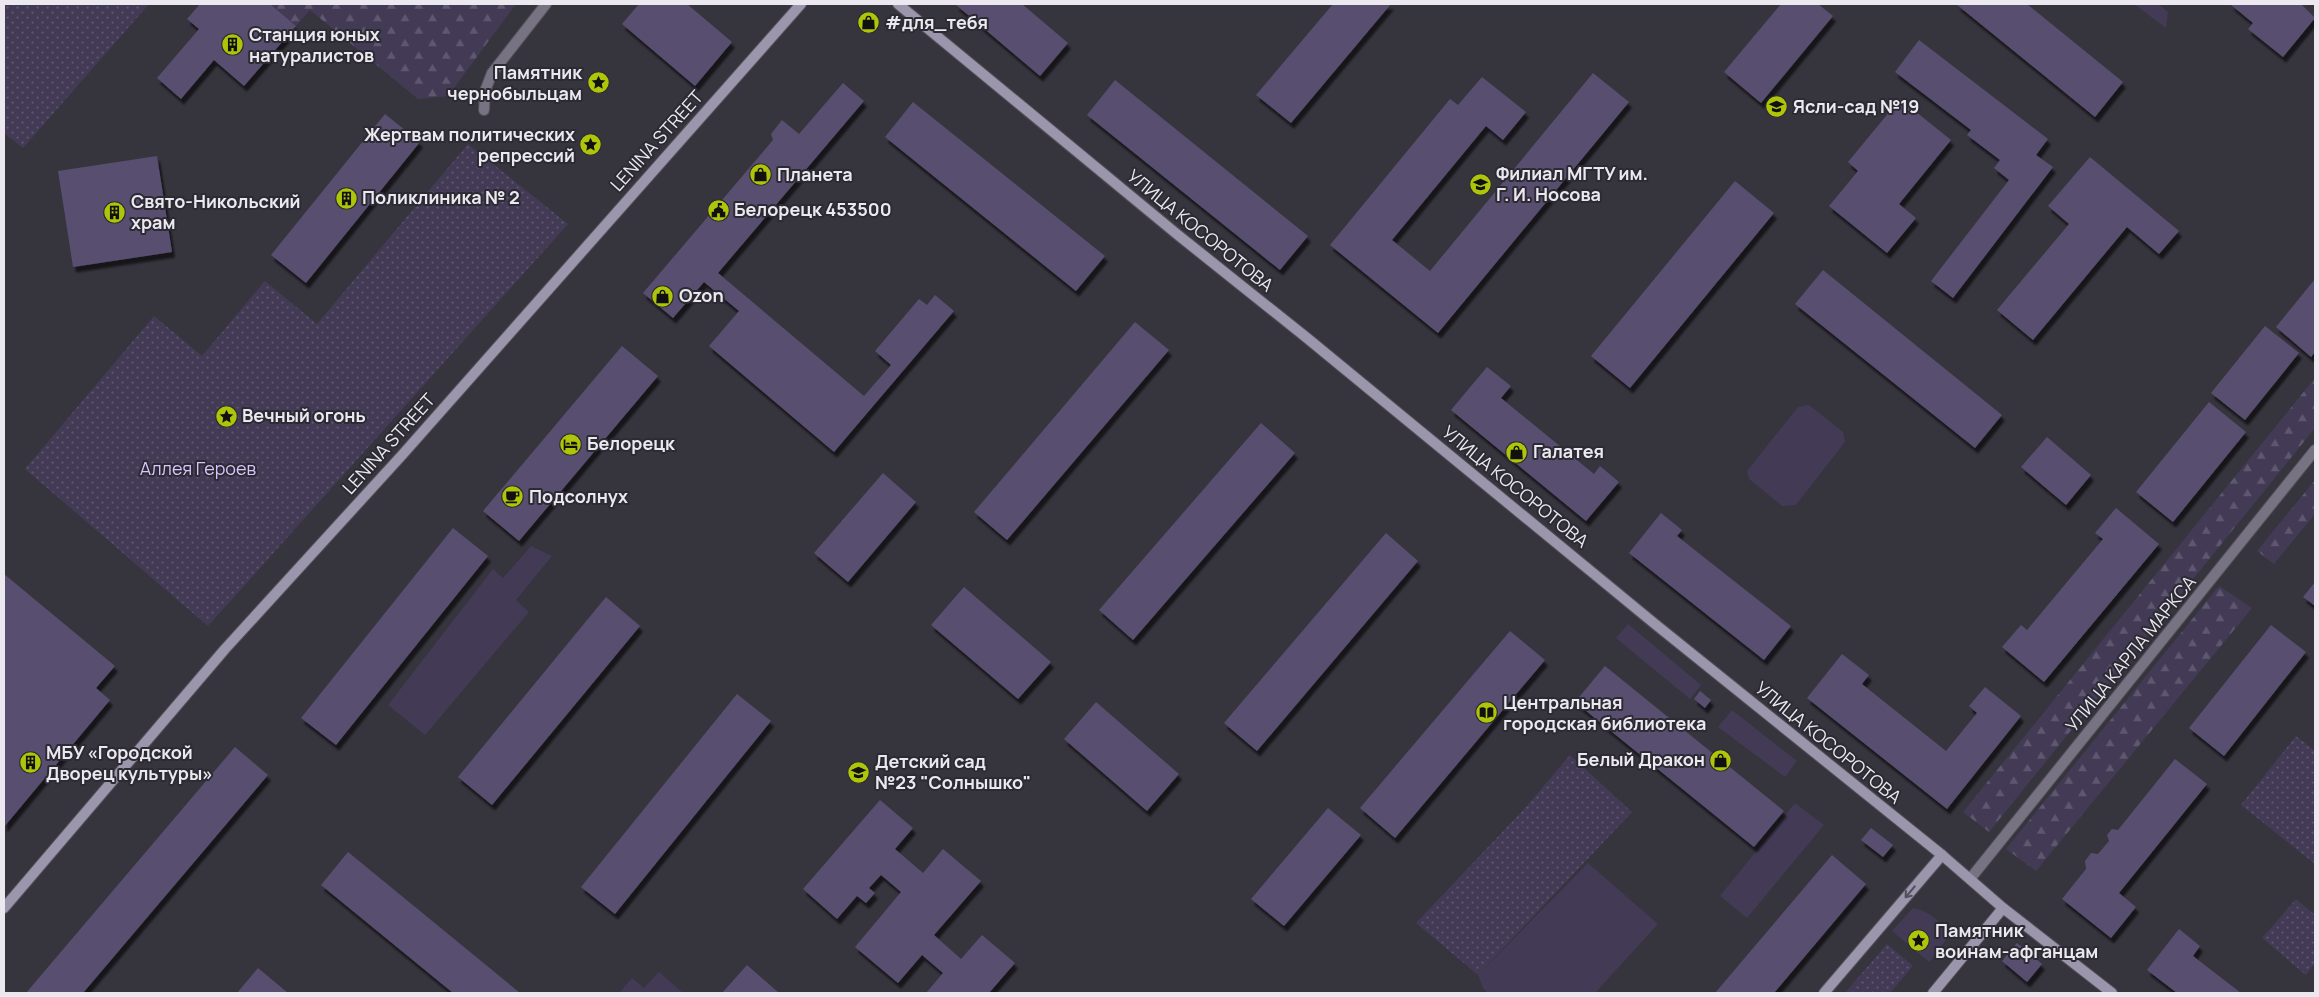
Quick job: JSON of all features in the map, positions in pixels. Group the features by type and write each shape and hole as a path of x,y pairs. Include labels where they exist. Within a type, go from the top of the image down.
{"street":[{"path":"484,110 485,91 492,73 546,4"},
{"name":"LENINA STREET","path":"4,908 225,649 403,454 801,4"},
{"name":"УЛИЦА КОСОРОТОВА","path":"898,4 1655,624 1942,855 2003,908 2112,993"},
{"name":"УЛИЦА КАРЛА МАРКСА","path":"1970,879 2315,450"},
{"path":"1824,993 1942,855"},
{"path":"1933,993 2003,908"}],"green space":[{"path":"4,4 149,4 23,148 4,133"},
{"path":"270,4 516,4 448,96 418,99 310,10 296,26"},
{"path":"2134,4 2158,4 2168,12 2166,28"},
{"name":"Аллея Героев","path":"468,144 568,224 208,626 25,469 154,316 202,356 265,281 317,324"},
{"path":"2315,378 2315,428 1989,832 1963,812"},
{"path":"1809,405 1843,432 1845,442 1796,505 1782,506 1749,479 1747,471 1798,407"},
{"path":"2315,480 2315,514 2274,564 2257,551"},
{"path":"531,546 552,556 516,600 529,612 425,735 388,705 493,569 503,578"},
{"path":"2219,586 2252,608 2036,871 2006,849"},
{"path":"1628,624 1701,685 1690,699 1616,638"},
{"path":"1732,710 1797,761 1785,777 1718,727"},
{"path":"2296,736 2315,751 2315,864 2241,805"},
{"path":"1570,755 1632,812 1478,975 1416,923 1526,807"},
{"path":"1795,803 1824,825 1747,918 1720,896"},
{"path":"1588,863 1658,924 1595,993 1488,993 1483,988 1478,975"},
{"path":"2296,899 2315,915 2315,963 2306,975 2262,938"},
{"path":"1913,908 1925,912 1934,918 1949,936 1929,962 1892,931"},
{"path":"1887,944 1913,966 1890,993 1845,993"},
{"path":"659,972 683,993 619,993 632,978 644,988"}],"building":[{"name":"Станция юных натуралистов","path":"200,4 270,4 296,26 244,86 214,60 181,99 157,78 199,29 187,19"},
{"path":"639,4 687,4 732,42 695,86 622,24"},
{"path":"955,4 1022,4 1068,43 1040,76"},
{"path":"1333,4 1391,4 1291,123 1256,95"},
{"path":"1781,4 1818,4 1833,16 1761,103 1724,72"},
{"path":"1956,4 2027,4 2123,82 2095,117"},
{"path":"2230,4 2301,4 2315,18 2283,57 2248,29 2253,23"},
{"path":"1919,40 2048,139 2036,155 2053,167 1953,298 1931,281 2009,180 1994,168 2000,160 1967,135 1971,130 1895,72"},
{"path":"1593,73 1629,102 1438,333 1330,245 1450,99 1458,105 1482,77 1526,112 1503,140 1486,126 1392,240 1430,271"},
{"path":"1115,80 1308,236 1280,270 1087,115"},
{"path":"843,83 864,101 718,273 864,396 891,365 875,351 919,299 927,305 935,295 954,311 834,452 709,346 739,311 704,282 673,318 643,293 773,140 771,134 782,120 799,134"},
{"path":"1900,99 1951,140 1899,204 1916,218 1887,253 1829,206 1858,171 1848,162"},
{"path":"913,102 1105,256 1076,291 885,137"},
{"name":"Поликлиника № 2","path":"385,114 420,142 306,283 271,255"},
{"name":"Свято-Никольский храм","path":"157,156 172,252 73,267 58,171"},
{"path":"2090,157 2179,231 2159,254 2127,227 2033,340 1997,310 2069,224 2048,206"},
{"path":"1735,181 1774,213 1630,388 1591,356"},
{"path":"1823,270 2002,415 1975,448 1795,304"},
{"path":"2315,279 2315,352 2311,357 2276,327"},
{"path":"1135,322 1169,350 1007,540 974,512"},
{"path":"2265,326 2299,353 2245,420 2211,393"},
{"name":"Белорецк","path":"622,346 658,376 519,541 483,511"},
{"path":"1487,367 1511,386 1501,398 1594,474 1600,466 1619,482 1586,521 1451,410"},
{"path":"2209,402 2246,432 2173,522 2136,492"},
{"path":"1261,423 1295,453 1133,640 1099,610"},
{"path":"2047,437 2091,475 2066,505 2021,467"},
{"path":"883,473 916,502 848,582 814,553"},
{"path":"2116,508 2159,544 2044,682 2002,647 2021,625 2027,630 2103,539 2095,533"},
{"path":"1661,513 1682,530 1677,536 1791,626 1764,660 1629,553"},
{"path":"453,528 488,556 336,745 301,718"},
{"path":"1386,533 1418,561 1257,751 1224,723"},
{"name":"МБУ «Городской Дворец культуры»","path":"4,574 115,666 96,688 110,700 4,827"},
{"path":"2315,582 2315,606 2303,597"},
{"path":"964,587 1051,662 1018,699 931,625"},
{"path":"606,597 640,626 492,805 458,777"},
{"path":"2271,625 2306,652 2224,756 2189,728"},
{"path":"1510,631 1545,660 1395,838 1360,808"},
{"path":"1842,654 1869,675 1862,684 1946,751 1977,713 1969,706 1985,687 2021,716 1947,809 1807,698"},
{"path":"1605,666 1784,811 1754,847 1575,702"},
{"path":"1700,691 1711,700 1705,708 1694,699"},
{"path":"737,694 771,721 615,914 581,887"},
{"path":"1096,702 1179,774 1147,811 1064,739"},
{"path":"235,747 268,775 83,993 26,993"},
{"path":"2175,759 2207,784 2119,893 2136,907 2111,938 2062,899 2086,869 2085,861 2091,853 2098,854 2109,841 2107,835 2112,829 2118,830"},
{"path":"880,800 913,828 895,849 923,873 943,849 981,881 934,935 961,959 982,935 1015,963 989,993 926,993 943,973 922,955 898,983 855,947 901,892 881,875 869,888 875,893 866,903 857,896 837,919 803,889"},
{"path":"1328,808 1361,835 1284,926 1251,899"},
{"path":"1871,828 1893,845 1883,857 1861,840"},
{"path":"348,852 520,993 453,993 321,885"},
{"path":"1832,855 1866,884 1774,993 1715,993"},
{"path":"2179,929 2200,946 2193,956 2241,993 2177,993 2147,970"},
{"path":"2017,943 2042,964 2027,982 2002,961"},
{"path":"747,965 779,993 722,993"},
{"path":"258,968 288,993 237,993"}],"place":[{"name":"#для_тебя","path":"869,23"},
{"name":"Станция юных натуралистов","path":"233,45"},
{"name":"Памятник чернобыльцам","path":"598,83"},
{"name":"Ясли-сад №19","path":"1777,107"},
{"name":"Жертвам политических репрессий","path":"591,145"},
{"name":"Планета","path":"761,175"},
{"name":"Филиал МГТУ им. Г. И. Носова","path":"1480,184"},
{"name":"Поликлиника № 2","path":"346,198"},
{"name":"Белорецк 453500","path":"718,210"},
{"name":"Свято-Никольский храм","path":"115,212"},
{"name":"Ozon","path":"663,296"},
{"name":"Вечный огонь","path":"226,416"},
{"name":"Белорецк","path":"571,444"},
{"name":"Галатея","path":"1517,452"},
{"name":"Подсолнух","path":"513,497"},
{"name":"Центральная городская библиотека","path":"1487,713"},
{"name":"Белый Дракон","path":"1721,760"},
{"name":"МБУ «Городской Дворец культуры»","path":"30,763"},
{"name":"Детский сад №23 \"Солнышко\"","path":"859,772"},
{"name":"Памятник воинам-афганцам","path":"1919,941"}]}
